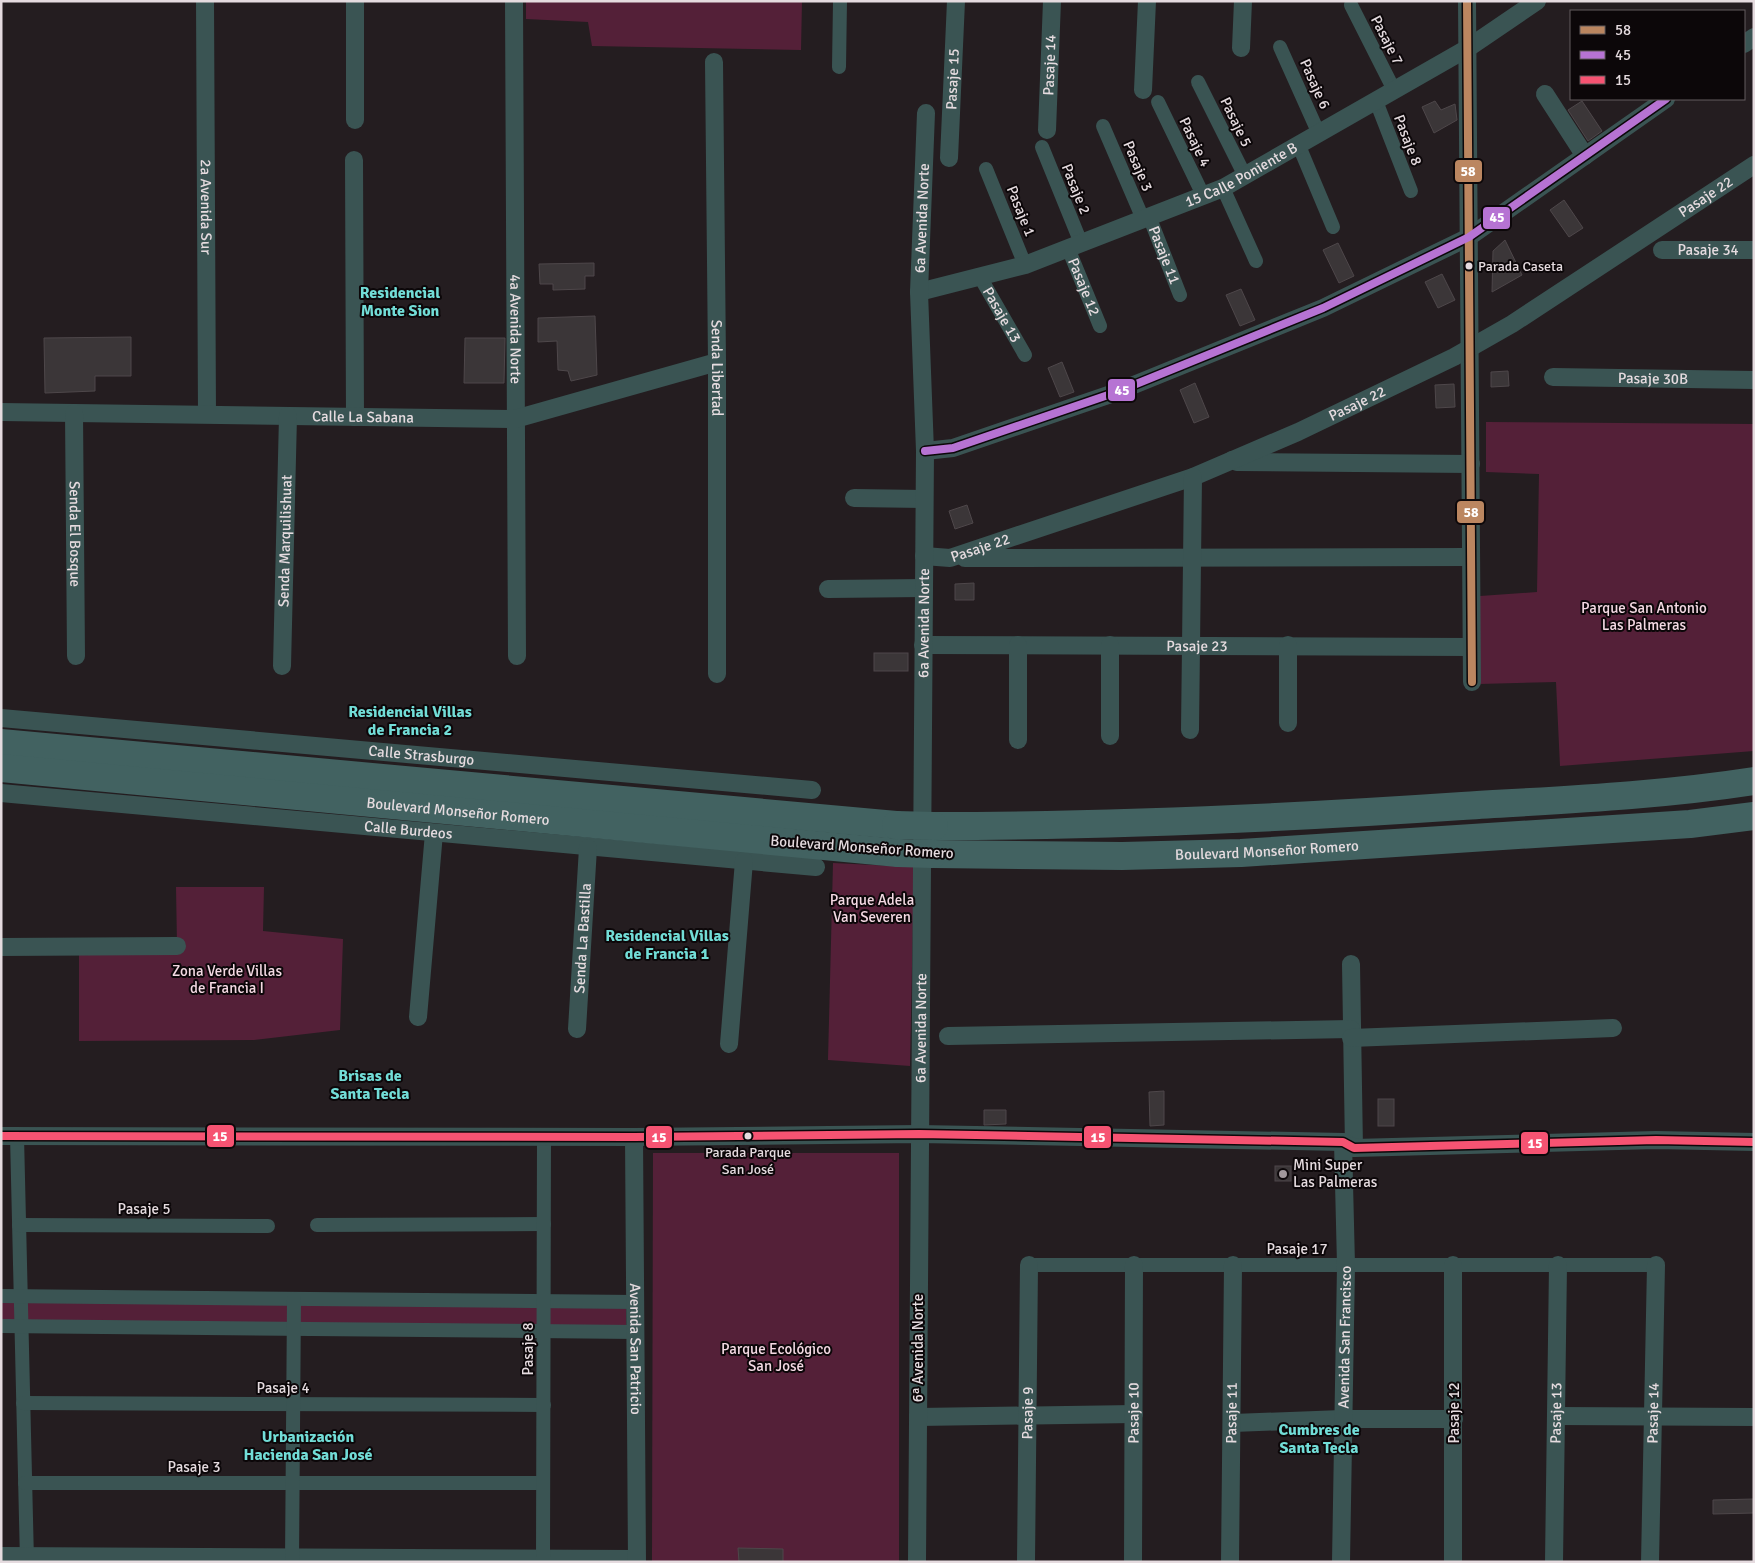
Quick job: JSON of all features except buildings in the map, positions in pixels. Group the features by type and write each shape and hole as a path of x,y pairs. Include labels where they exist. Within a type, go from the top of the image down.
{"highway":[{"name":"Boulevard Monseñor Romero","path":"1,743 896,825 934,826 1042,826 1278,818 1643,794 1754,781"},
{"name":"Boulevard Monseñor Romero","path":"1,768 898,853 933,854 1122,856 1241,853 1680,824 1754,816"}],"street":[{"name":"2a Avenida Sur","path":"205,1 207,414"},
{"path":"355,1 355,120"},
{"name":"4a Avenida Norte","path":"514,1 517,656"},
{"path":"839,67 840,1"},
{"name":"Pasaje 15","path":"949,158 956,1"},
{"name":"Pasaje 14","path":"1044,138 1052,1"},
{"path":"1143,90 1147,1"},
{"path":"1241,48 1243,1"},
{"path":"1467,1 1472,682"},
{"name":"15 Calle Poniente B","path":"919,292 1025,264 1223,188 1468,48 1537,1"},
{"name":"Pasaje 7","path":"1351,5 1394,90"},
{"name":"Pasaje 6","path":"1280,47 1319,134"},
{"name":"Senda Libertad","path":"714,62 717,362 717,674"},
{"name":"Pasaje 5","path":"1198,82 1245,176"},
{"path":"1545,94 1584,156"},
{"path":"925,451 953,448 1114,393 1323,308 1469,237 1665,100"},
{"name":"Pasaje 8","path":"1376,101 1411,191"},
{"name":"Pasaje 4","path":"1158,102 1203,195"},
{"name":"6a Avenida Norte","path":"919,1134 925,451 919,292 926,113"},
{"name":"Pasaje 3","path":"1103,126 1146,218"},
{"name":"Pasaje 2","path":"1044,138 1075,245"},
{"path":"1299,146 1333,227"},
{"path":"354,160 355,417"},
{"name":"Pasaje 22","path":"924,556 950,558 1193,477 1230,459 1298,432 1454,357 1470,346 1512,324 1754,165"},
{"name":"Pasaje 1","path":"986,169 1025,264"},
{"path":"1223,188 1256,261"},
{"name":"Pasaje 11","path":"1146,218 1180,295"},
{"name":"Pasaje 12","path":"1075,245 1100,326"},
{"name":"Pasaje 34","path":"1662,250 1754,250"},
{"name":"Pasaje 13","path":"979,275 1025,355"},
{"name":"Calle La Sabana","path":"1,412 515,419 717,362"},
{"name":"Pasaje 30B","path":"1553,377 1754,380"},
{"name":"Senda El Bosque","path":"74,412 76,656"},
{"name":"Senda Marquilishuat","path":"282,666 288,416"},
{"path":"1230,459 1237,462 1470,464"},
{"path":"1190,730 1193,477"},
{"path":"854,498 924,499"},
{"path":"950,558 1471,556"},
{"path":"828,590 924,588"},
{"path":"1110,644 1110,736"},
{"name":"Pasaje 23","path":"923,645 1192,644 1471,647"},
{"path":"1018,645 1018,740"},
{"path":"1288,645 1288,723"},
{"name":"Calle Strasburgo","path":"1,718 812,790"},
{"name":"Calle Burdeos","path":"1,793 434,832 588,848 816,866"},
{"path":"418,1017 434,832"},
{"name":"Senda La Bastilla","path":"577,1029 588,848"},
{"path":"729,1044 744,861"},
{"path":"1,947 177,946"},
{"name":"Avenida San Francisco","path":"1341,1562 1351,964"},
{"path":"948,1036 1351,1034 1613,1028"},
{"path":"27,1558 19,1225 9,1136 634,1137 919,1134 1349,1145 1656,1140 1754,1142"},
{"name":"6ª Avenida Norte","path":"917,1562 919,1134"},
{"name":"Pasaje 8","path":"543,1559 544,1137"},
{"name":"Avenida San Patricio","path":"634,1137 637,1559"},
{"path":"317,1225 544,1224"},
{"name":"Pasaje 5","path":"19,1225 268,1226"},
{"name":"Pasaje 17","path":"1029,1265 1656,1265"},
{"name":"Pasaje 9","path":"1026,1562 1029,1265"},
{"name":"Pasaje 10","path":"1133,1562 1134,1265"},
{"name":"Pasaje 11","path":"1230,1562 1233,1423 1233,1265"},
{"name":"Pasaje 12","path":"1453,1265 1453,1562"},
{"name":"Pasaje 13","path":"1554,1562 1558,1265"},
{"name":"Pasaje 14","path":"1650,1562 1656,1265"},
{"path":"1,1296 635,1302"},
{"path":"292,1559 294,1299"},
{"path":"1,1326 635,1332"},
{"name":"Pasaje 4","path":"23,1403 544,1405"},
{"path":"918,1417 1134,1414"},
{"path":"1556,1416 1754,1417"},
{"path":"1233,1423 1342,1419 1454,1419"},
{"name":"Pasaje 3","path":"25,1483 543,1484"},
{"path":"1,1554 27,1558 637,1559"}],"green space":[{"path":"526,1 802,1 801,50 592,46 588,22 526,19"},
{"name":"Parque San Antonio Las Palmeras","path":"1486,422 1754,424 1754,751 1560,766 1556,682 1479,684 1480,596 1537,592 1539,474 1486,472"},
{"name":"Parque Adela Van Severen","path":"833,863 914,867 910,1066 828,1060"},
{"name":"Zona Verde Villas de Francia I","path":"176,887 264,887 263,931 343,939 340,1030 254,1040 79,1041 79,946 177,945"},
{"name":"Parque Ecológico San José","path":"653,1153 899,1153 899,1562 652,1562"},
{"path":"1,1296 626,1302 626,1332 1,1326"}],"transit line":[{"name":"58","path":"1467,1 1472,682"},
{"name":"45","path":"925,451 953,448 1114,393 1323,308 1469,237 1665,100"},
{"name":"15","path":"1,1136 634,1137 919,1134 1343,1142 1354,1148 1656,1140 1754,1142"}],"place":[{"name":"Parada Caseta","path":"1469,266"},
{"name":"Parada Parque San José","path":"748,1136"},
{"name":"Mini Super Las Palmeras","path":"1283,1174"}],"district":[{"name":"Residencial Monte Sion","path":"400,301"},
{"name":"Residencial Villas de Francia 2","path":"410,720"},
{"name":"Residencial Villas de Francia 1","path":"667,944"},
{"name":"Brisas de Santa Tecla","path":"370,1084"},
{"name":"Cumbres de Santa Tecla","path":"1319,1438"},
{"name":"Urbanización Hacienda San José","path":"308,1445"}]}
